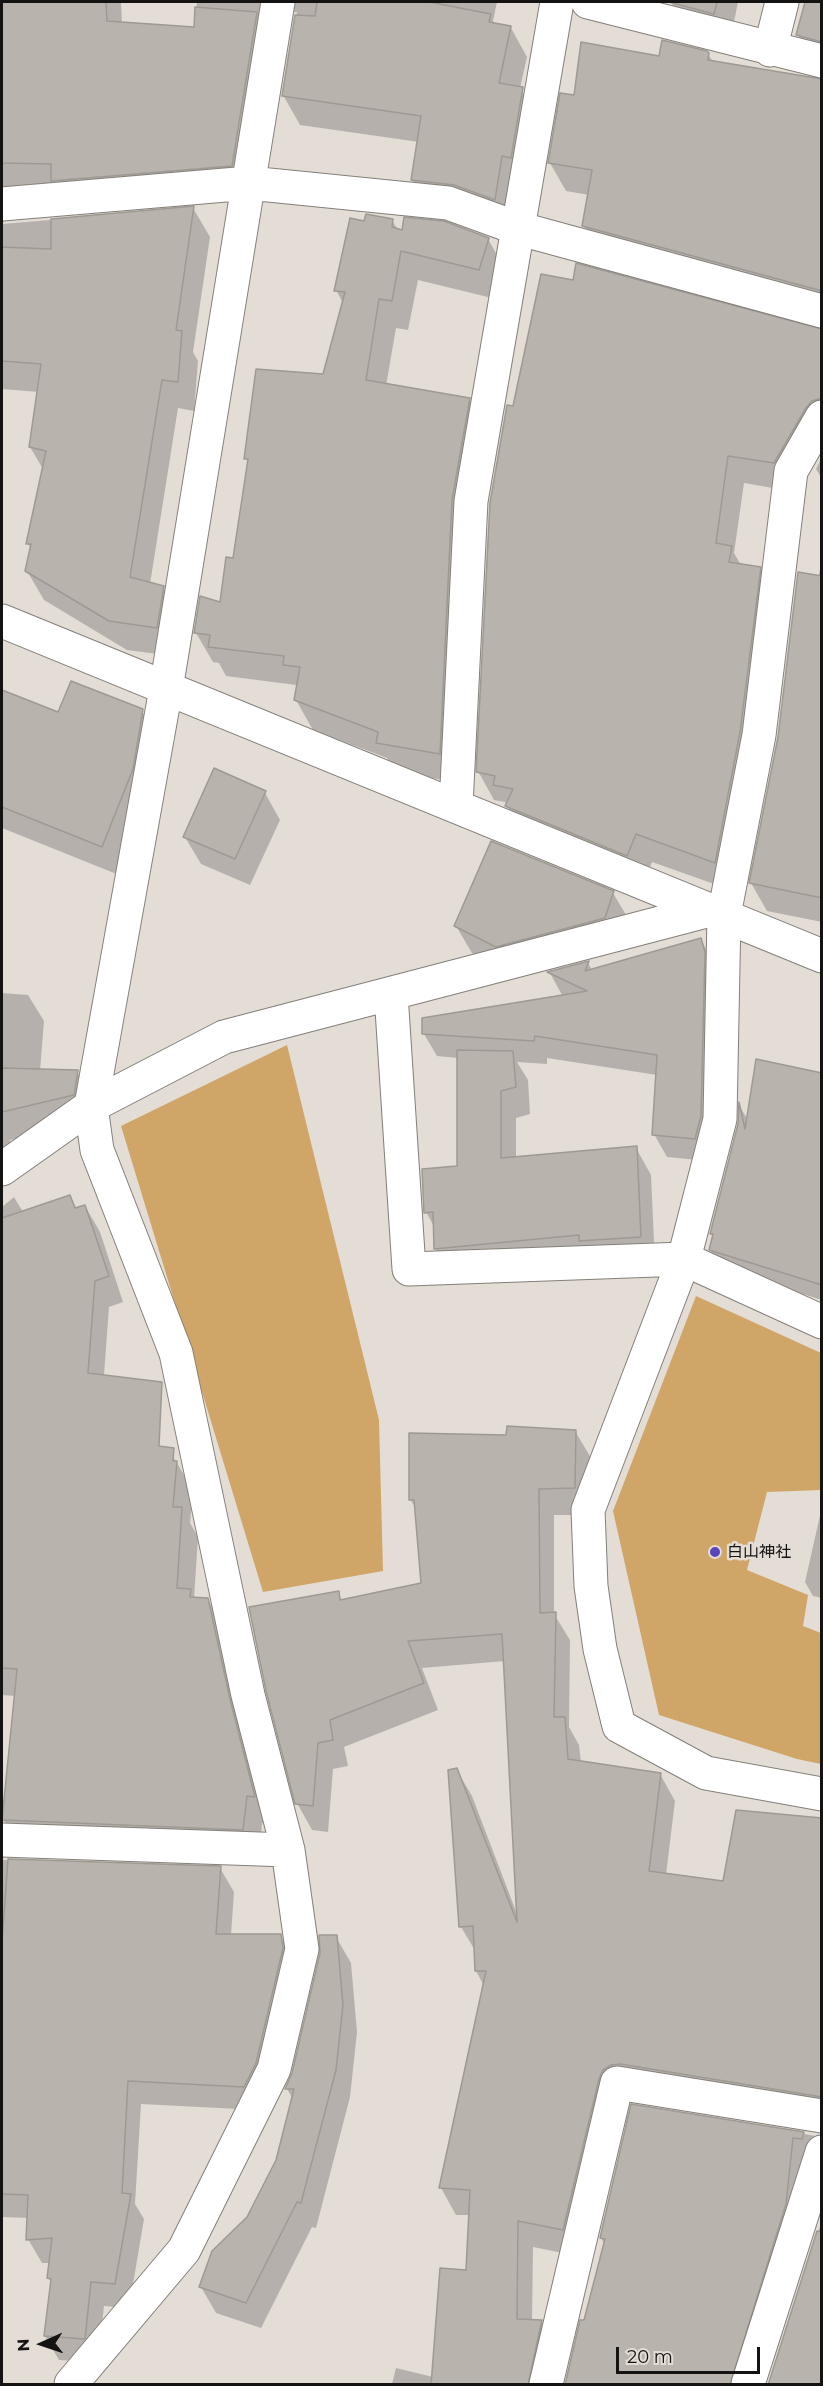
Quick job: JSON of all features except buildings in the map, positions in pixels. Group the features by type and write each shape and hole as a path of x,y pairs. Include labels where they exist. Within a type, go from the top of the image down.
{"street":[{"path":"71,2385 184,2250 274,2069 302,1949 288,1850 248,1695 176,1353 97,1150 91,1106 166,689 278,2"},
{"path":"456,806 471,501 557,2"},
{"path":"588,2 770,50 822,61"},
{"path":"770,50 782,2"},
{"path":"2,204 249,183 448,203 517,228 822,311"},
{"path":"822,417 791,471 759,735 717,912 720,1119 684,1259 588,1510 591,1586 600,1649 619,1726 706,1773 822,1794"},
{"path":"2,621 822,956"},
{"path":"2,1169 91,1106 224,1037 717,912"},
{"path":"391,994 409,1269 684,1259 822,1322"},
{"path":"2,1840 288,1850"},
{"path":"546,2385 617,2083 822,2116"},
{"path":"748,2385 822,2152"}],"shaded area":[{"path":"287,1045 379,1420 383,1571 263,1592 121,1126"},
{"name":"白山神社","path":"696,1296 821,1353 821,1490 767,1492 747,1570 808,1595 803,1626 821,1633 821,1764 797,1759 659,1715 613,1511"}],"place":[{"name":"白山神社","path":"715,1552"}]}
